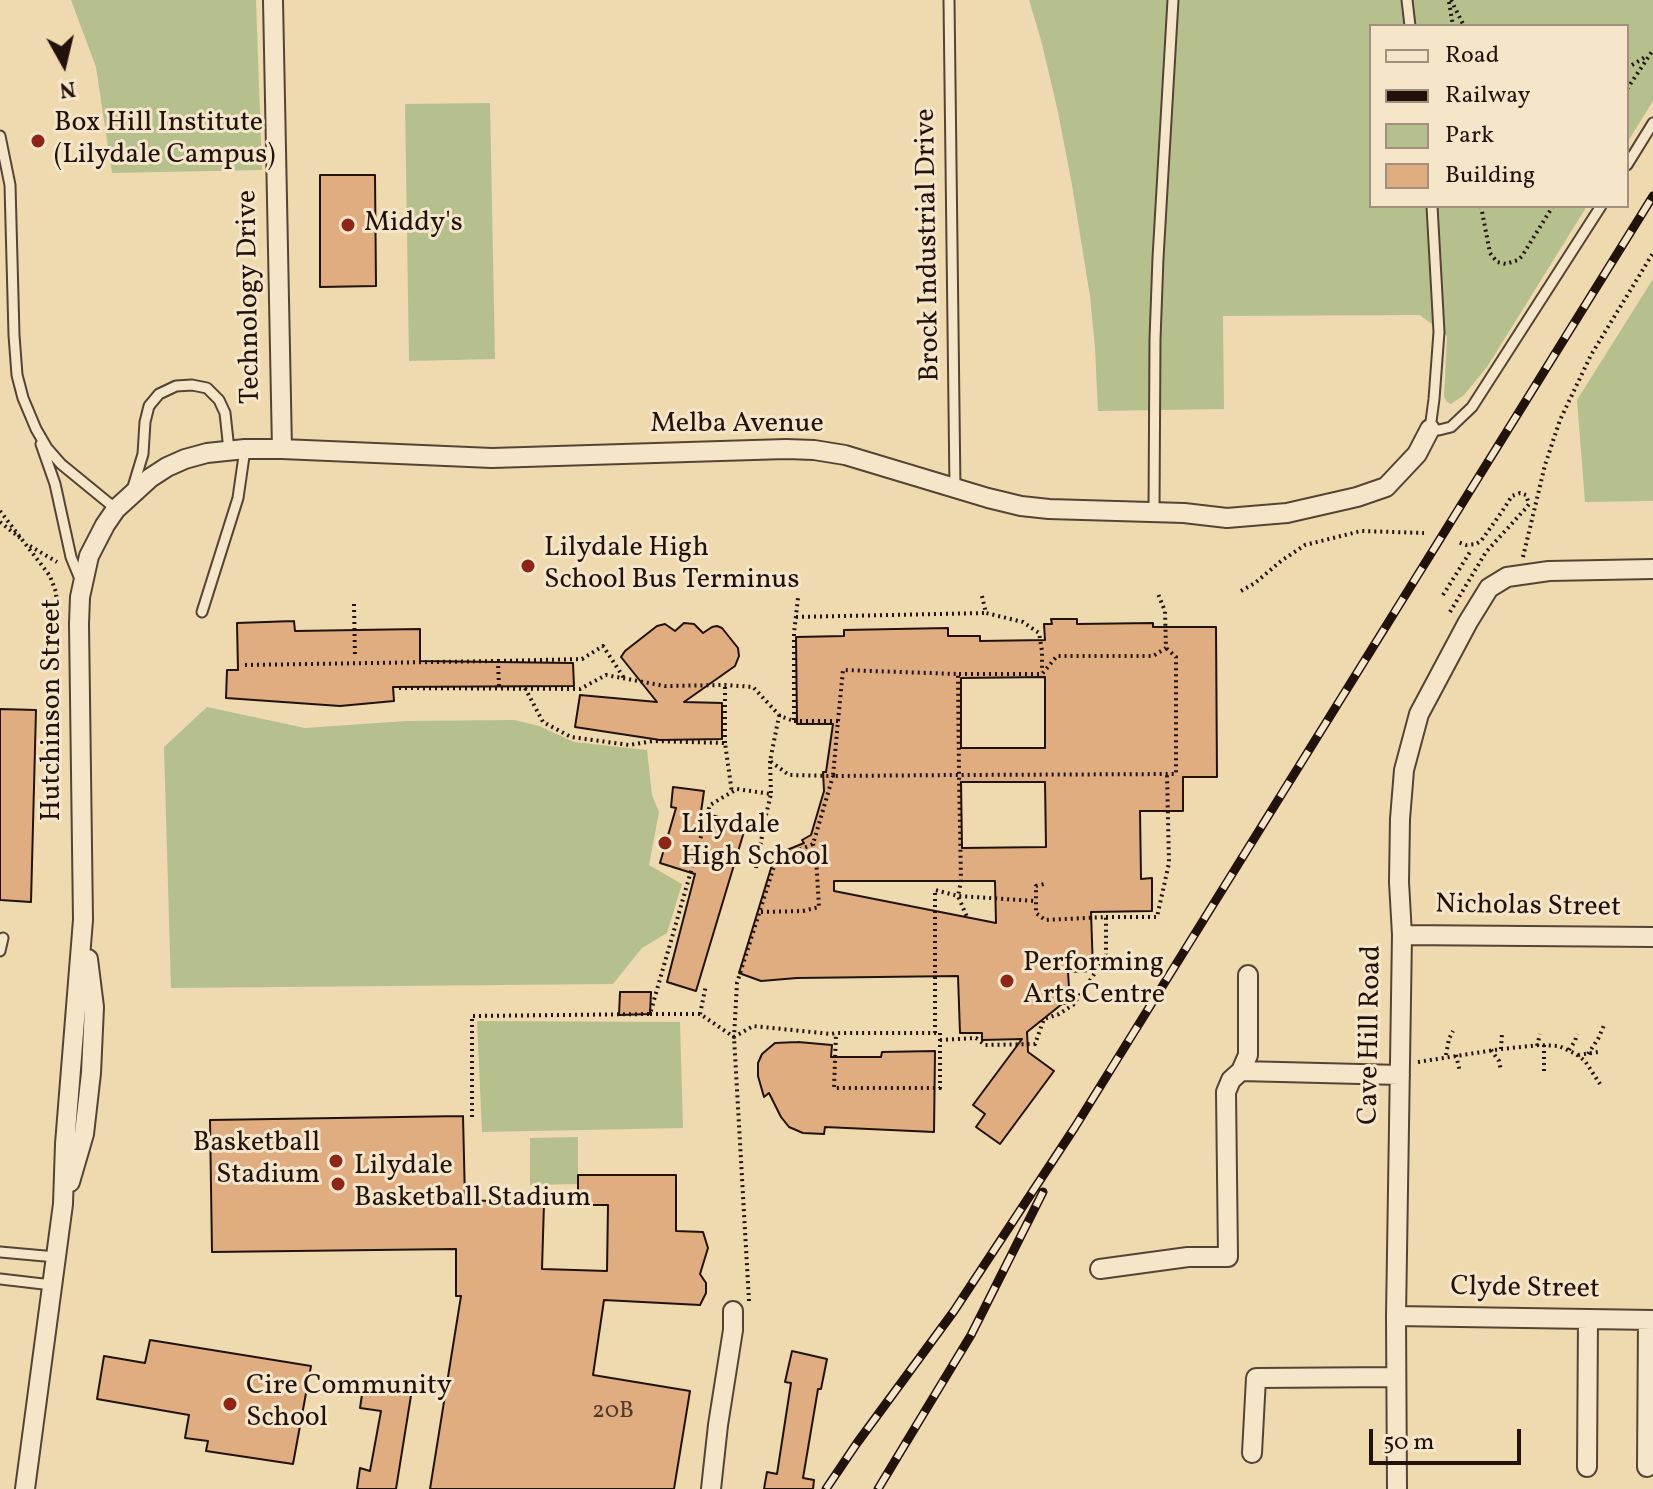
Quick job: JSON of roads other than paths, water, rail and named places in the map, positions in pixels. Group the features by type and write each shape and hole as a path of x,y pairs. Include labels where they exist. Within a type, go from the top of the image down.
{"street":[{"name":"Technology Drive","path":"273,0 282,449"},
{"name":"Melba Avenue","path":"116,509 167,467 207,453 237,450 282,449 492,458 814,450 882,465 999,501 1049,509 1154,511 1227,518 1287,513 1386,487 1417,454 1430,429"},
{"name":"Hutchinson Street","path":"25,1489 63,1204 83,920 79,624 82,584 89,556 116,509"},
{"name":"Cave Hill Road","path":"1397,1489 1396,1316 1402,935 1400,835 1404,770 1419,714 1489,588 1507,577 1549,571 1653,569"},
{"name":"Hutchinson Street","path":"63,1204 84,1134 91,1073 94,1007 83,920"},
{"name":"Nicholas Street","path":"1402,935 1653,937"},
{"path":"1100,1269 1188,1257 1228,1257 1226,1092 1248,1055 1248,975"},
{"path":"1241,1071 1400,1071"},
{"path":"72,1074 91,1073"},
{"path":"711,1489 733,1330 741,1311"},
{"name":"Clyde Street","path":"1396,1316 1651,1320"},
{"path":"1587,1467 1588,1319"},
{"path":"1647,1467 1651,1320"},
{"path":"1252,1453 1256,1378 1396,1377"}],"lane":[{"name":"Brock Industrial Drive","path":"949,0 955,489"},
{"path":"1154,511 1158,258 1173,0"},
{"path":"1407,0 1410,24"},
{"path":"1629,162 1653,123"},
{"path":"0,136 10,185 17,375 55,484 71,557 82,584"},
{"path":"1432,208 1439,332 1430,429 1451,427 1472,407 1600,208"},
{"path":"131,494 143,454 149,406 159,394 176,386 207,388 219,400 237,450 238,498 202,612"},
{"path":"36,429 61,464 116,509"},
{"path":"0,951 3,938"},
{"path":"0,1252 56,1257"},
{"path":"0,1279 52,1285"}],"railway":[{"path":"826,1489 954,1311 1075,1127 1653,196"},
{"path":"878,1489 971,1335 1043,1192"}],"place":[{"name":"Box Hill Institute (Lilydale Campus)","path":"38,141"},
{"name":"Middy's","path":"348,225"},
{"name":"Lilydale High School Bus Terminus","path":"528,566"},
{"name":"Lilydale High School","path":"665,843"},
{"name":"Performing Arts Centre","path":"1007,981"},
{"name":"Basketball Stadium","path":"336,1161"},
{"name":"Lilydale Basketball Stadium","path":"338,1184"},
{"name":"Cire Community School","path":"230,1404"}]}
